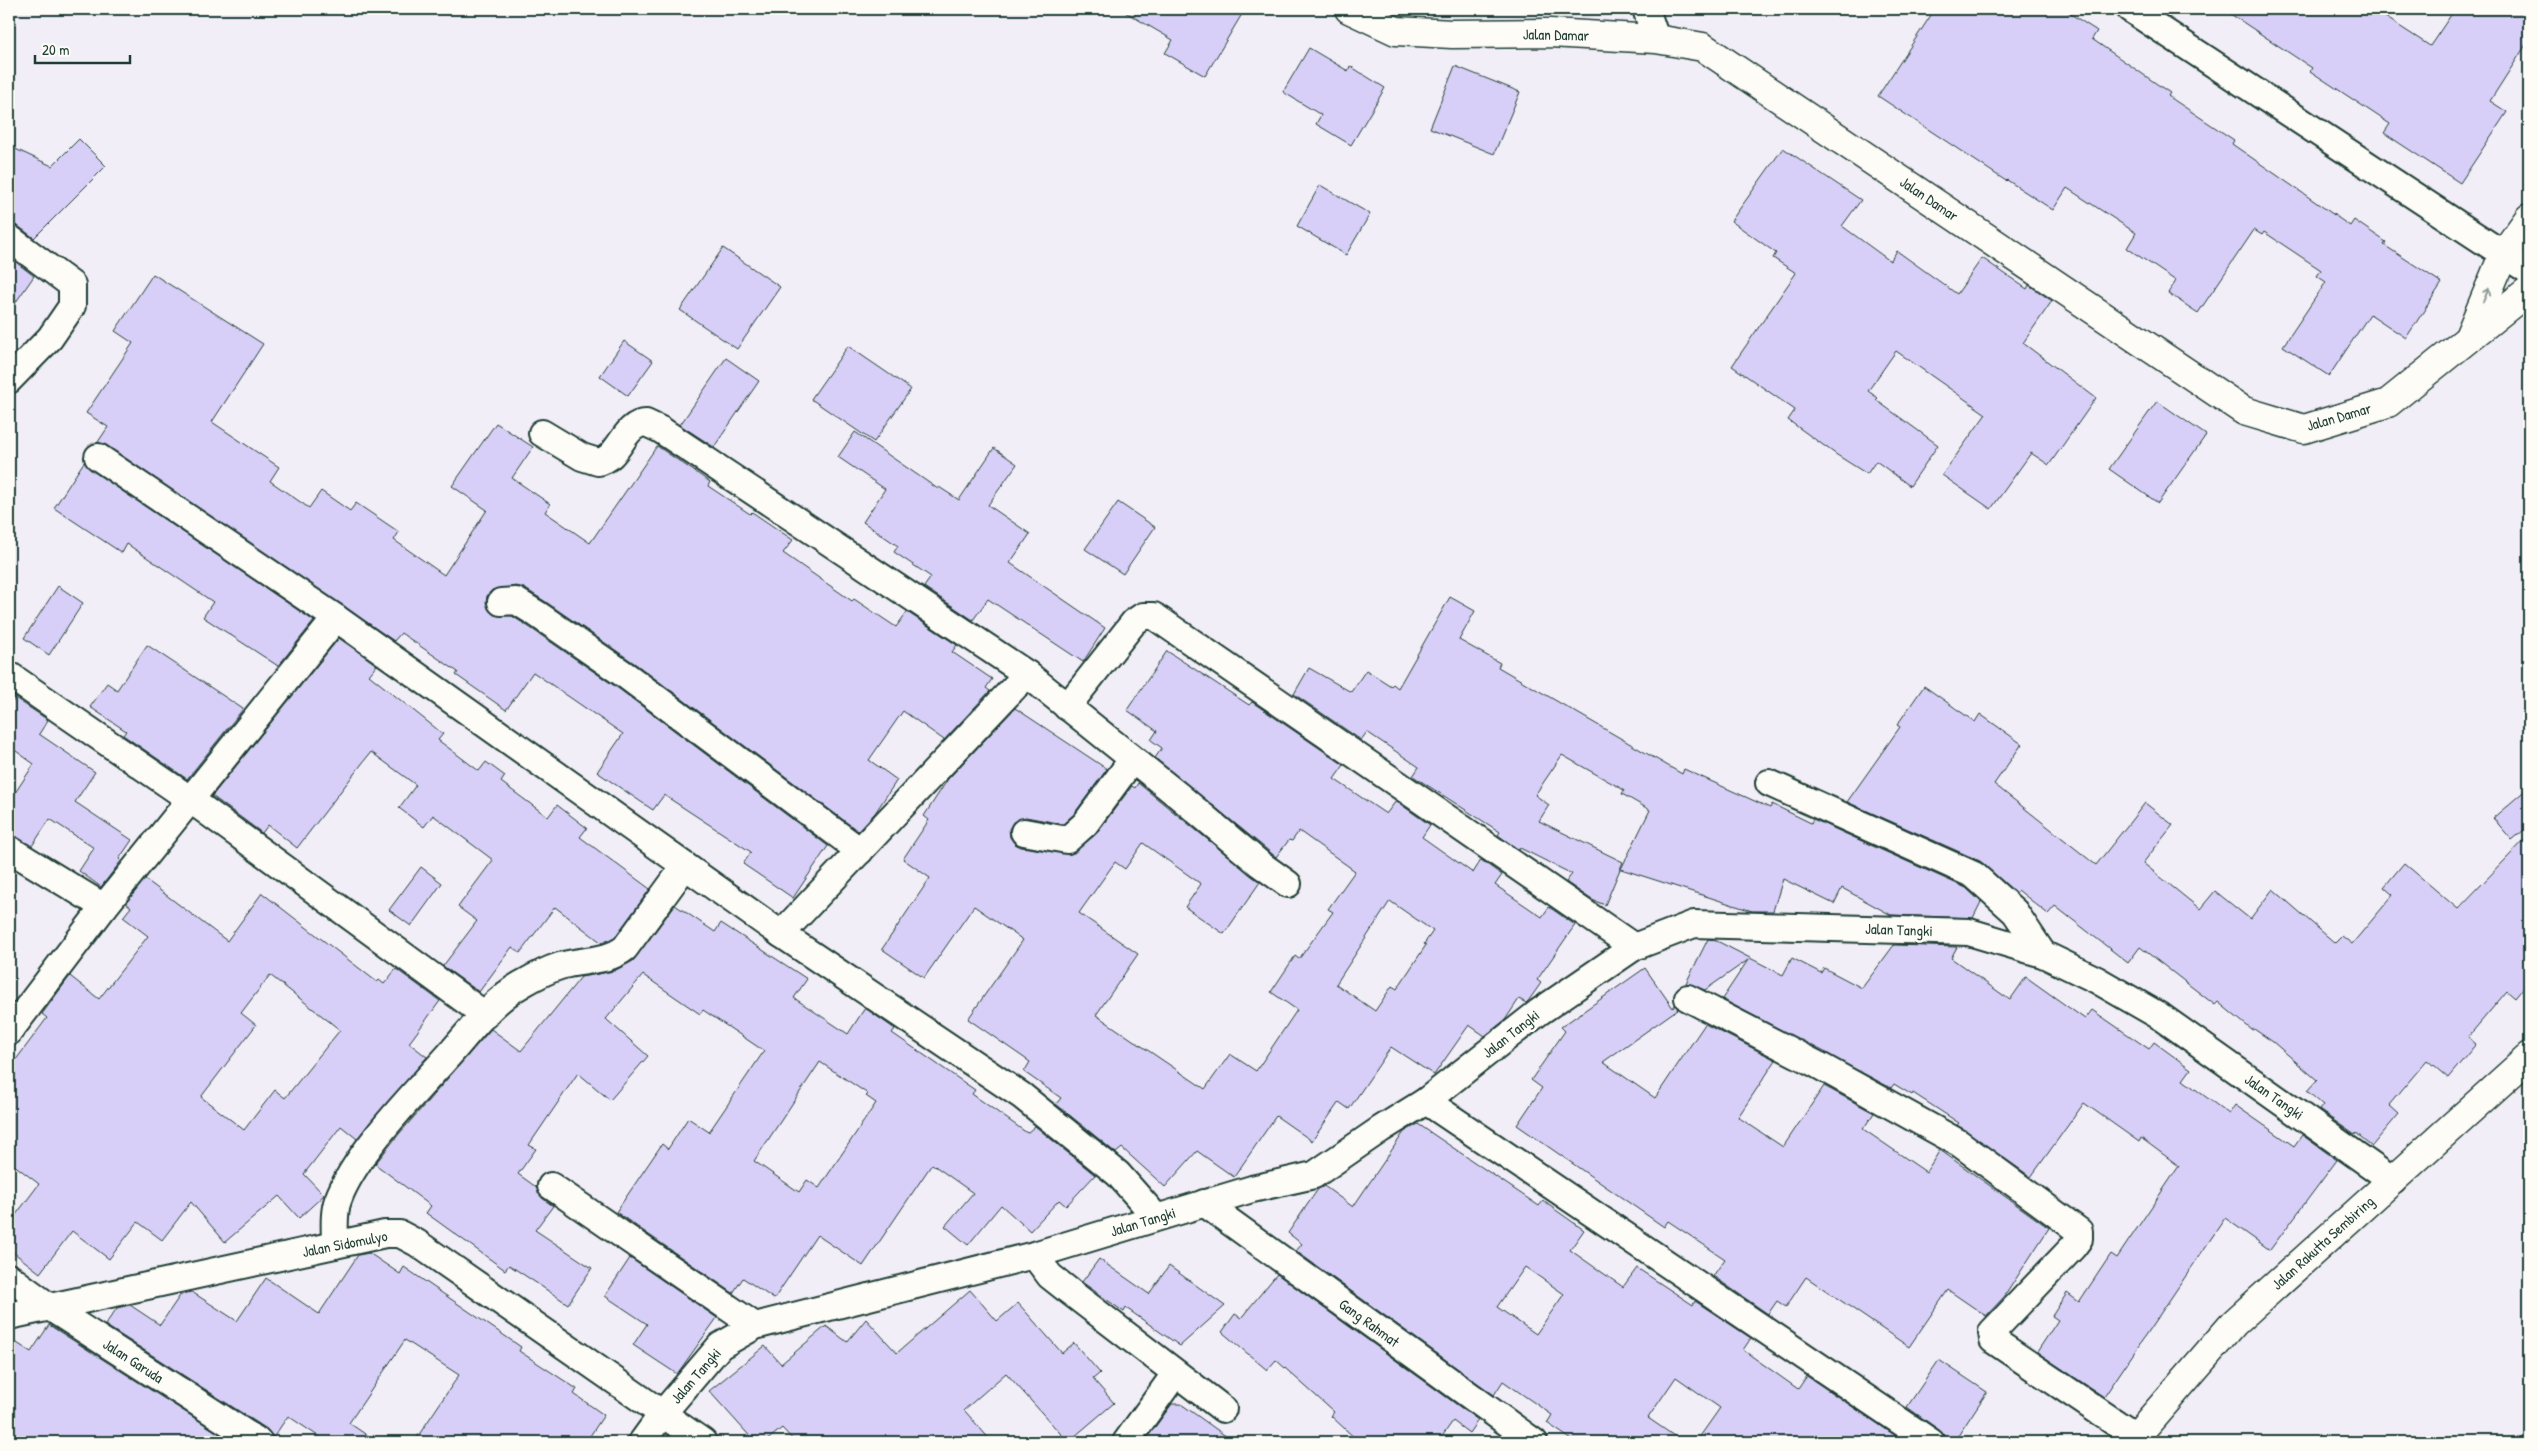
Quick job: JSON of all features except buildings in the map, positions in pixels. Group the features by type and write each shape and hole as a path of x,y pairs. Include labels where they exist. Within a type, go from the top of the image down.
{"street":[{"name":"Jalan Damar","path":"1349,9 1396,31 1452,34 1550,33 1656,39 1704,47 2244,411 2304,430 2388,403 2529,290"},
{"path":"1646,9 1656,39"},
{"path":"2130,9 2529,270"},
{"name":"Jalan Damar","path":"2468,340 2504,253 2529,218"},
{"path":"9,238 72,285 72,306 50,338 9,380"},
{"path":"542,433 582,457 598,462 609,458 635,426 642,423 651,424 1027,674 1179,796 1260,864 1288,884"},
{"path":"98,457 336,618 781,934 1022,1096 1118,1174 1156,1217"},
{"path":"501,602 516,601 537,614 628,678 860,851"},
{"path":"1067,707 1134,622 1143,616 1154,616 1634,947"},
{"path":"9,1032 104,907 336,618"},
{"path":"781,934 1027,674"},
{"path":"9,675 191,800 485,1015"},
{"path":"1024,832 1067,840 1085,824 1132,760"},
{"path":"1769,782 1974,875 2016,912 2043,954"},
{"path":"9,849 104,907"},
{"path":"334,1245 337,1201 352,1174 392,1120 485,1015 519,985 533,978 560,966 606,958 617,954 624,948 685,866"},
{"name":"Jalan Tangki","path":"642,1442 663,1413 720,1346 755,1326 1034,1255 1204,1203 1314,1175 1426,1101 1539,1012 1634,947 1694,924 1969,932 2043,954 2097,980 2163,1018 2393,1181"},
{"path":"1688,998 1818,1065 1960,1143 2079,1231 2079,1239 2073,1247 1992,1332 1993,1340 2133,1439"},
{"name":"Jalan Rakutta Sembiring","path":"2133,1439 2234,1323 2528,1059"},
{"path":"1426,1101 1931,1442"},
{"path":"551,1186 755,1326"},
{"name":"Gang Rahmat","path":"1204,1203 1534,1442"},
{"name":"Jalan Sidomulyo","path":"9,1316 385,1234 400,1234 418,1243 703,1442"},
{"path":"1034,1255 1050,1276 1175,1374 1223,1409"},
{"name":"Jalan Garuda","path":"9,1277 51,1308 259,1442"},
{"path":"1126,1442 1175,1374"}]}
